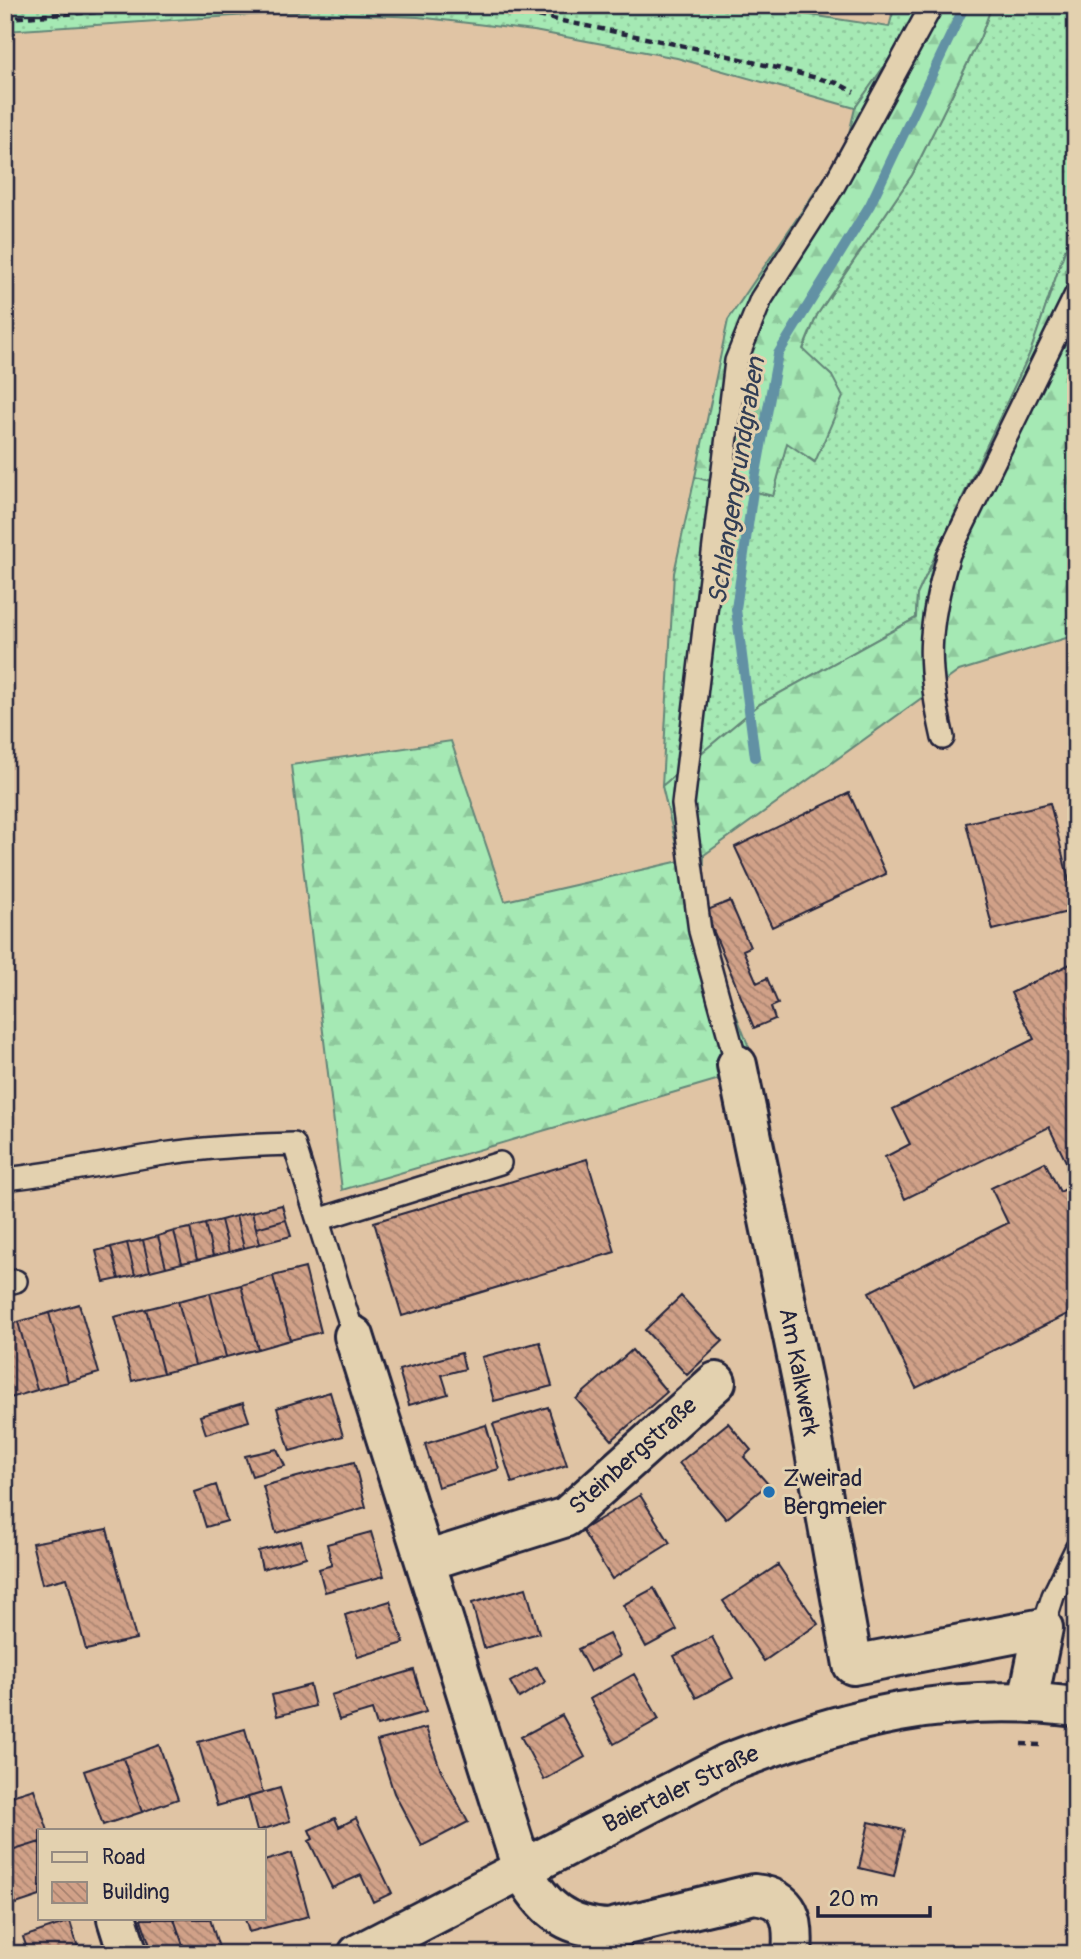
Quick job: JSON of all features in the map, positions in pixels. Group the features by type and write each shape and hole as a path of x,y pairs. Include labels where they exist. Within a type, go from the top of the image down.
{"street":[{"name":"Am Kalkwerk","path":"737,1065 803,1385 853,1665 1043,1628"},
{"path":"354,1336 522,1869 536,1896 562,1917 584,1928 608,1929 742,1896 772,1896 782,1903 790,1915 794,1937 792,1954"},
{"name":"Steinbergstraße","path":"426,1561 566,1517 716,1382"},
{"path":"1028,1701 1043,1628"},
{"name":"Baiertaler Straße","path":"358,1954 727,1763 791,1738 850,1720 965,1703 1028,1701 1076,1707"},
{"path":"117,1920 128,1954"}],"lane":[{"path":"737,1065 700,931 683,804 736,362 761,299 833,187 880,106 932,5"},
{"path":"943,738 931,688 929,642 939,587 949,554 975,498 1076,294"},
{"path":"5,1179 65,1173 211,1148 294,1144 354,1336"},
{"path":"318,1220 500,1163"},
{"path":"1043,1628 1053,1596 1076,1549"}],"path":[{"path":"5,18 201,5"},
{"path":"419,5 523,13 709,51 837,83 880,106"},
{"path":"1011,1743 1050,1746"}],"green space":[{"path":"5,5 745,5 889,27 895,5 919,5 909,31 855,108 677,58 534,31 418,17 294,12 5,31"},
{"path":"919,5 992,5 980,38 912,175 817,315 803,349 832,376 843,397 815,462 787,443 773,496 695,477 728,320 846,146 855,108 909,31"},
{"path":"992,5 1076,5 1076,218 1030,353 917,595 916,618 760,704 662,786 674,573 695,477 773,496 787,442 814,462 832,376 803,350 817,315 912,175 980,38"},
{"path":"1076,218 1076,635 959,671 704,855 702,927 757,1068 342,1190 291,765 451,741 505,901 680,861 662,786 760,704 916,618 917,595 1030,353"}],"building":[{"path":"849,793 886,874 772,927 735,847"},
{"path":"1050,803 1076,910 993,930 966,823"},
{"path":"730,901 750,947 743,950 757,983 767,978 778,1004 771,1007 775,1019 754,1028 705,911"},
{"path":"1076,961 1076,1182 1049,1127 905,1199 885,1157 910,1144 893,1109 1034,1039 1011,993"},
{"path":"587,1159 615,1252 402,1316 374,1222"},
{"path":"1045,1162 1060,1192 1076,1183 1076,1310 916,1388 869,1292 1008,1223 991,1188"},
{"path":"282,1205 286,1220 256,1228 252,1212"},
{"path":"252,1212 260,1244 244,1248 236,1216"},
{"path":"236,1216 244,1248 229,1252 221,1220"},
{"path":"221,1220 229,1252 213,1256 205,1224"},
{"path":"286,1220 291,1236 260,1244 256,1228"},
{"path":"205,1224 213,1256 197,1260 190,1228"},
{"path":"190,1228 197,1260 182,1263 174,1231"},
{"path":"174,1231 182,1263 166,1267 158,1236"},
{"path":"158,1236 166,1267 150,1271 143,1240"},
{"path":"143,1240 150,1271 135,1275 127,1243"},
{"path":"127,1243 135,1275 119,1279 111,1247"},
{"path":"111,1247 119,1279 104,1282 96,1251"},
{"path":"305,1268 321,1332 290,1340 273,1276"},
{"path":"273,1276 290,1340 258,1349 241,1285"},
{"path":"241,1285 258,1349 226,1357 210,1293"},
{"path":"210,1293 226,1357 195,1365 178,1301"},
{"path":"681,1296 723,1341 687,1375 645,1330"},
{"path":"178,1301 195,1365 163,1373 146,1309"},
{"path":"79,1304 99,1373 68,1382 49,1313"},
{"path":"146,1309 163,1373 132,1381 114,1317"},
{"path":"49,1313 68,1382 37,1390 18,1322"},
{"path":"18,1322 37,1390 7,1399 5,1325"},
{"path":"540,1342 552,1386 494,1401 482,1357"},
{"path":"632,1350 667,1392 612,1440 576,1399"},
{"path":"461,1353 465,1369 442,1375 448,1394 409,1405 399,1370"},
{"path":"330,1392 343,1436 290,1451 277,1408"},
{"path":"243,1403 249,1421 206,1434 200,1416"},
{"path":"548,1407 567,1465 512,1483 493,1424"},
{"path":"728,1423 751,1450 744,1457 768,1484 726,1519 679,1463"},
{"path":"486,1425 499,1469 438,1487 425,1444"},
{"path":"277,1449 285,1466 252,1476 245,1456"},
{"path":"354,1462 366,1507 276,1533 263,1486"},
{"path":"216,1485 227,1521 206,1527 195,1492"},
{"path":"640,1495 670,1543 612,1579 582,1530"},
{"path":"107,1529 136,1639 86,1650 67,1578 42,1584 32,1543"},
{"path":"371,1532 384,1576 325,1592 319,1569 332,1565 327,1544"},
{"path":"301,1540 306,1557 262,1569 258,1551"},
{"path":"778,1565 818,1624 764,1661 723,1601"},
{"path":"526,1588 539,1633 484,1648 472,1603"},
{"path":"654,1588 677,1630 646,1647 623,1605"},
{"path":"390,1601 404,1643 358,1657 345,1615"},
{"path":"609,1634 620,1656 590,1672 578,1649"},
{"path":"712,1637 733,1678 696,1698 674,1656"},
{"path":"537,1667 545,1682 519,1698 510,1682"},
{"path":"414,1670 426,1712 377,1726 372,1710 339,1720 331,1695"},
{"path":"634,1674 659,1719 614,1744 590,1699"},
{"path":"310,1685 315,1706 277,1716 272,1695"},
{"path":"562,1715 585,1757 544,1780 521,1737"},
{"path":"426,1728 440,1768 468,1822 422,1846 394,1793 377,1741"},
{"path":"245,1729 263,1793 217,1806 198,1742"},
{"path":"159,1745 178,1799 142,1812 123,1758"},
{"path":"123,1758 142,1812 103,1825 84,1771"},
{"path":"280,1788 290,1821 256,1829 248,1797"},
{"path":"34,1789 47,1829 38,1829 38,1843 5,1853 5,1798"},
{"path":"335,1818 339,1827 356,1818 392,1893 373,1902 361,1875 332,1888 309,1841 313,1839 309,1830"},
{"path":"869,1822 904,1830 894,1876 859,1868"},
{"path":"38,1843 38,1897 16,1904 5,1873 5,1853"},
{"path":"292,1853 309,1916 249,1932 245,1920 266,1920 266,1860"},
{"path":"141,1920 174,1920 186,1954 153,1954"},
{"path":"174,1920 210,1920 221,1954 186,1954"},
{"path":"70,1921 80,1954 29,1954 23,1937"}],"waterway":[{"name":"Schlangengrundgraben","path":"755,757 736,609 754,484 778,354 870,205 965,5"}],"place":[{"name":"Zweirad Bergmeier","path":"769,1492"}]}
